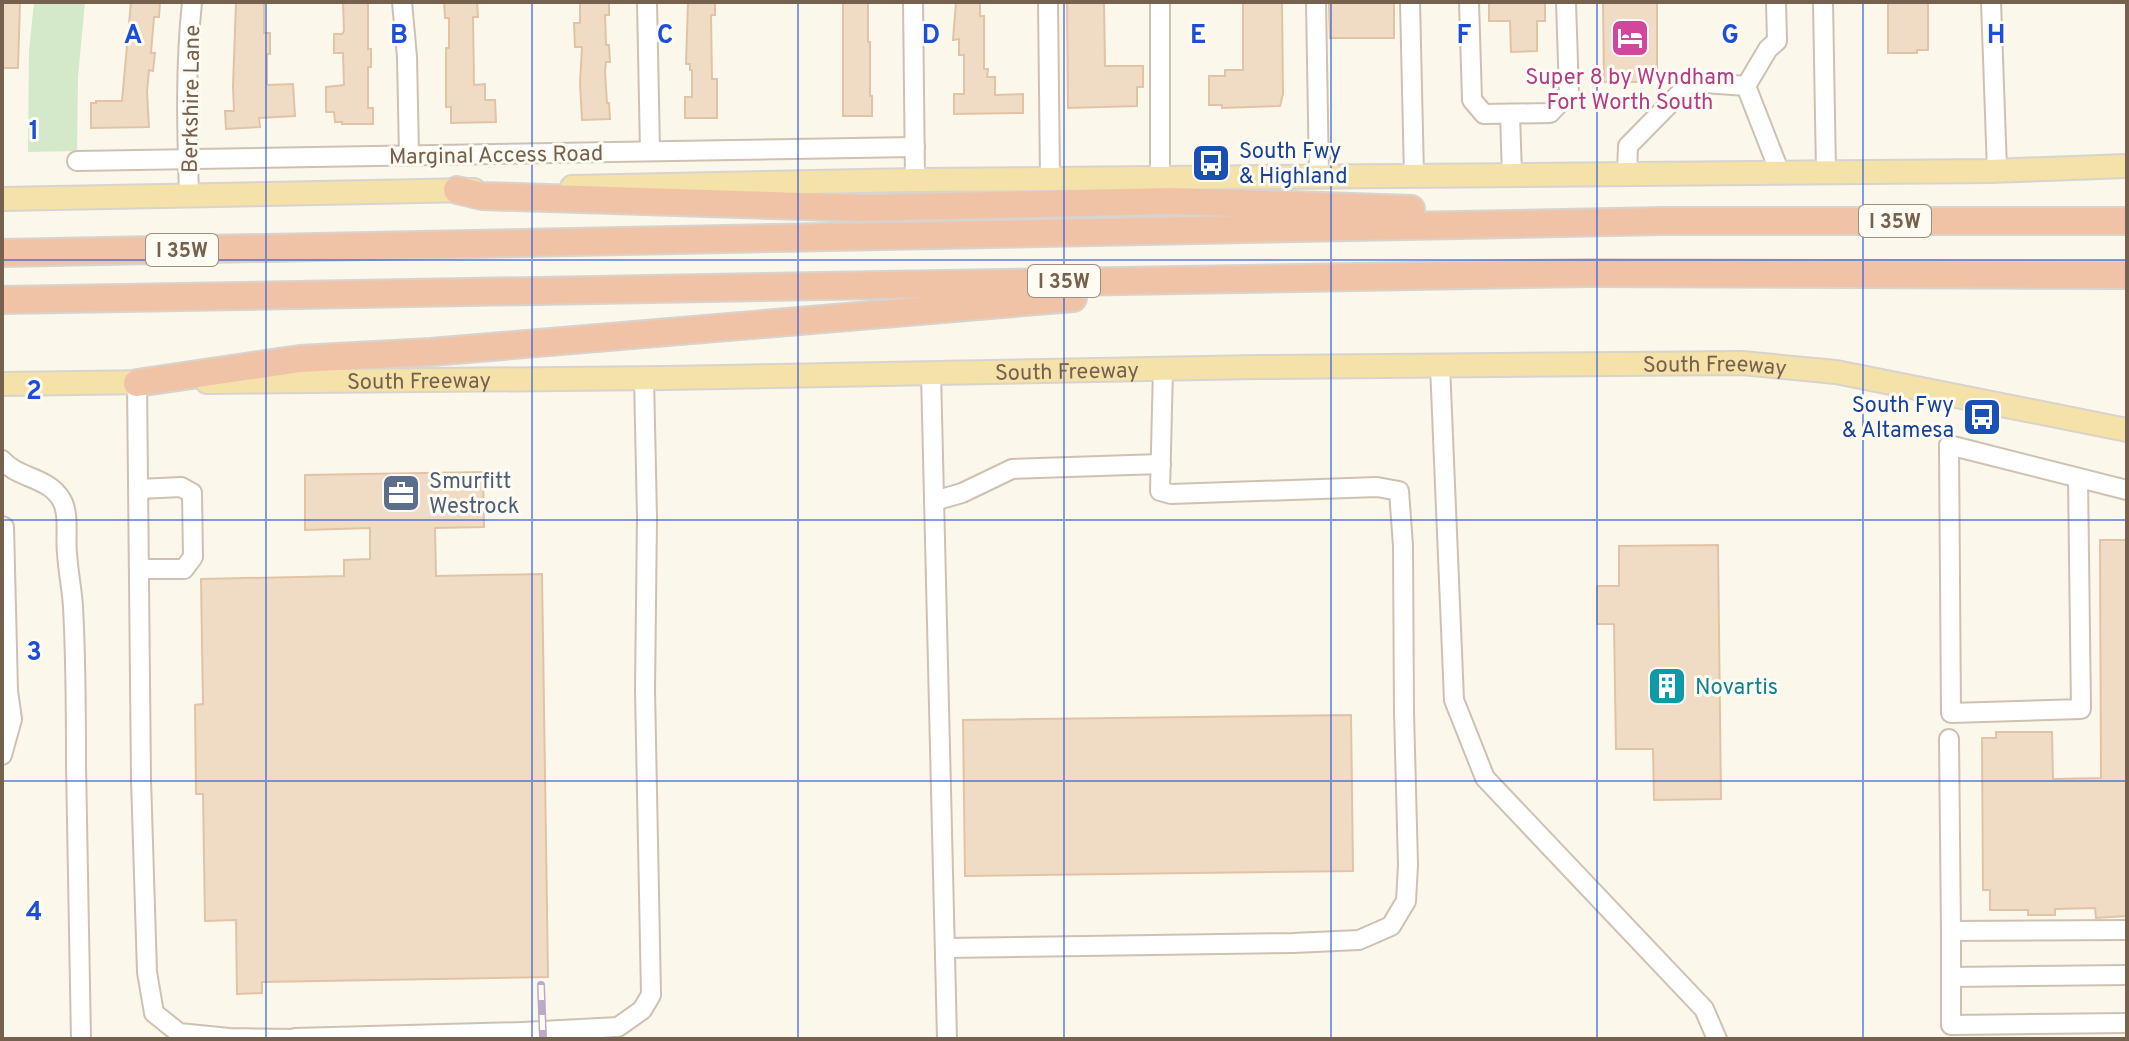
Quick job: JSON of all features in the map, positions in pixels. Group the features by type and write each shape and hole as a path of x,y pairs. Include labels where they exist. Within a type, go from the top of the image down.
{"highway":[{"path":"457,190 482,196 864,208 1171,201 1410,209 1631,205 1663,221"},
{"name":"I 35W","path":"2,253 1663,221 2127,221"},
{"name":"I 35W","path":"2,300 1588,273 2127,275"},
{"path":"137,383 300,359 431,352 930,308 1350,276"}],"main road":[{"path":"2,199 915,180 1780,173 2127,166"},
{"name":"South Freeway","path":"2,384 1727,363 1836,372 2122,425"}],"street":[{"name":"Berkshire Lane","path":"189,196 186,117 192,2"},
{"path":"402,2 407,57 409,155"},
{"path":"647,2 650,151"},
{"path":"913,2 915,180"},
{"path":"1048,2 1050,179"},
{"path":"1160,2 1160,178"},
{"path":"1316,2 1319,177"},
{"path":"1410,2 1414,176"},
{"path":"1469,2 1472,100 1484,114 1550,113 1569,93 1566,2"},
{"path":"1746,86 1768,49 1777,41 1776,2"},
{"path":"1823,2 1826,172"},
{"path":"1991,2 1997,170"},
{"path":"1627,174 1628,146 1691,82 1746,86"},
{"path":"1746,86 1780,173"},
{"path":"1510,114 1512,175"},
{"name":"Marginal Access Road","path":"77,161 915,147"},
{"path":"1440,365 1454,700 1485,778 1704,1009 1717,1039"},
{"path":"945,948 1359,940 1391,926 1406,901 1403,546 1399,491 1377,487 1171,494 1160,491 1163,368"},
{"path":"931,373 947,1039"},
{"path":"137,383 141,779 147,972 154,1013 179,1033 229,1038 295,1039 521,1036 618,1027 642,1010 651,995 645,690 647,517 644,378"},
{"path":"2078,478 2081,709 1951,713 1949,445 2127,490"},
{"path":"2,460 21,475 44,482 62,500 66,511 73,605 81,1039"},
{"path":"934,501 962,493 1012,469 1161,464"},
{"path":"139,489 181,487 192,493 194,515 193,557 184,569 140,569"},
{"path":"2,526 8,691 12,719 2,755"},
{"path":"1949,739 1951,1025 2127,1023"},
{"path":"1951,931 2127,930"},
{"path":"1951,977 2127,975"}],"green space":[{"path":"34,2 85,2 78,77 77,151 28,152 29,51"}],"building":[{"path":"2,2 20,2 18,68 2,68"},
{"path":"131,2 160,2 159,17 154,17 151,53 155,53 153,71 149,70 147,92 149,127 91,128 91,103 122,101"},
{"path":"236,2 264,2 264,33 270,33 267,85 293,84 295,116 259,118 260,127 226,129 225,111 234,111"},
{"path":"343,2 368,2 371,67 368,67 368,108 373,108 373,124 342,124 335,122 334,112 326,112 326,87 344,85 343,53 334,53 334,34 344,31"},
{"path":"444,2 477,2 478,17 473,17 474,85 485,84 485,100 495,100 496,122 451,123 451,107 446,107 449,18 445,18"},
{"path":"580,2 609,2 609,15 605,15 610,62 606,62 605,72 610,119 582,120 582,47 575,47 574,23 580,23"},
{"path":"688,2 715,2 715,15 711,15 712,79 717,79 717,118 685,118 685,97 692,97 692,70 690,64 686,64"},
{"path":"843,2 868,2 872,116 843,116"},
{"path":"956,2 980,2 980,16 984,16 984,69 988,69 987,77 995,77 995,95 1023,94 1023,113 954,114 954,94 964,94 964,55 959,55 959,39 953,40"},
{"path":"1067,2 1104,2 1105,66 1143,66 1143,87 1137,87 1137,106 1068,108"},
{"path":"1243,2 1282,2 1283,94 1280,106 1222,108 1222,105 1209,105 1209,76 1225,76 1225,70 1243,70"},
{"path":"1329,2 1394,2 1394,38 1330,38"},
{"path":"1489,2 1545,2 1545,21 1537,21 1537,51 1511,52 1510,21 1489,21"},
{"name":"Super 8 by Wyndham Fort Worth South","path":"1603,2 1657,2 1657,76 1652,76 1652,82 1604,82"},
{"path":"1888,2 1928,2 1928,50 1888,53"},
{"path":"483,472 484,527 435,528 436,576 542,574 548,977 262,982 262,993 237,994 236,920 205,921 203,794 196,794 195,705 203,704 201,579 344,576 344,560 370,559 370,528 305,530 305,475"},
{"path":"2100,540 2127,540 2127,916 2096,918 2095,908 2055,909 2055,915 2028,915 2028,910 1990,910 1990,890 1983,890 1982,738 1996,738 1996,732 2052,732 2053,779 2101,778"},
{"name":"Novartis","path":"1718,545 1721,799 1654,800 1653,749 1616,749 1614,624 1597,624 1597,586 1619,586 1619,546"},
{"path":"1351,715 1353,871 965,876 963,720"}],"railway":[{"path":"541,985 543,1039"}],"place":[{"name":"Super 8 by Wyndham Fort Worth South","path":"1630,38"},
{"name":"South Fwy & Highland","path":"1211,163"},
{"name":"South Fwy & Altamesa","path":"1982,417"},
{"name":"Smurfitt Westrock","path":"401,493"},
{"name":"Novartis","path":"1667,686"}]}
